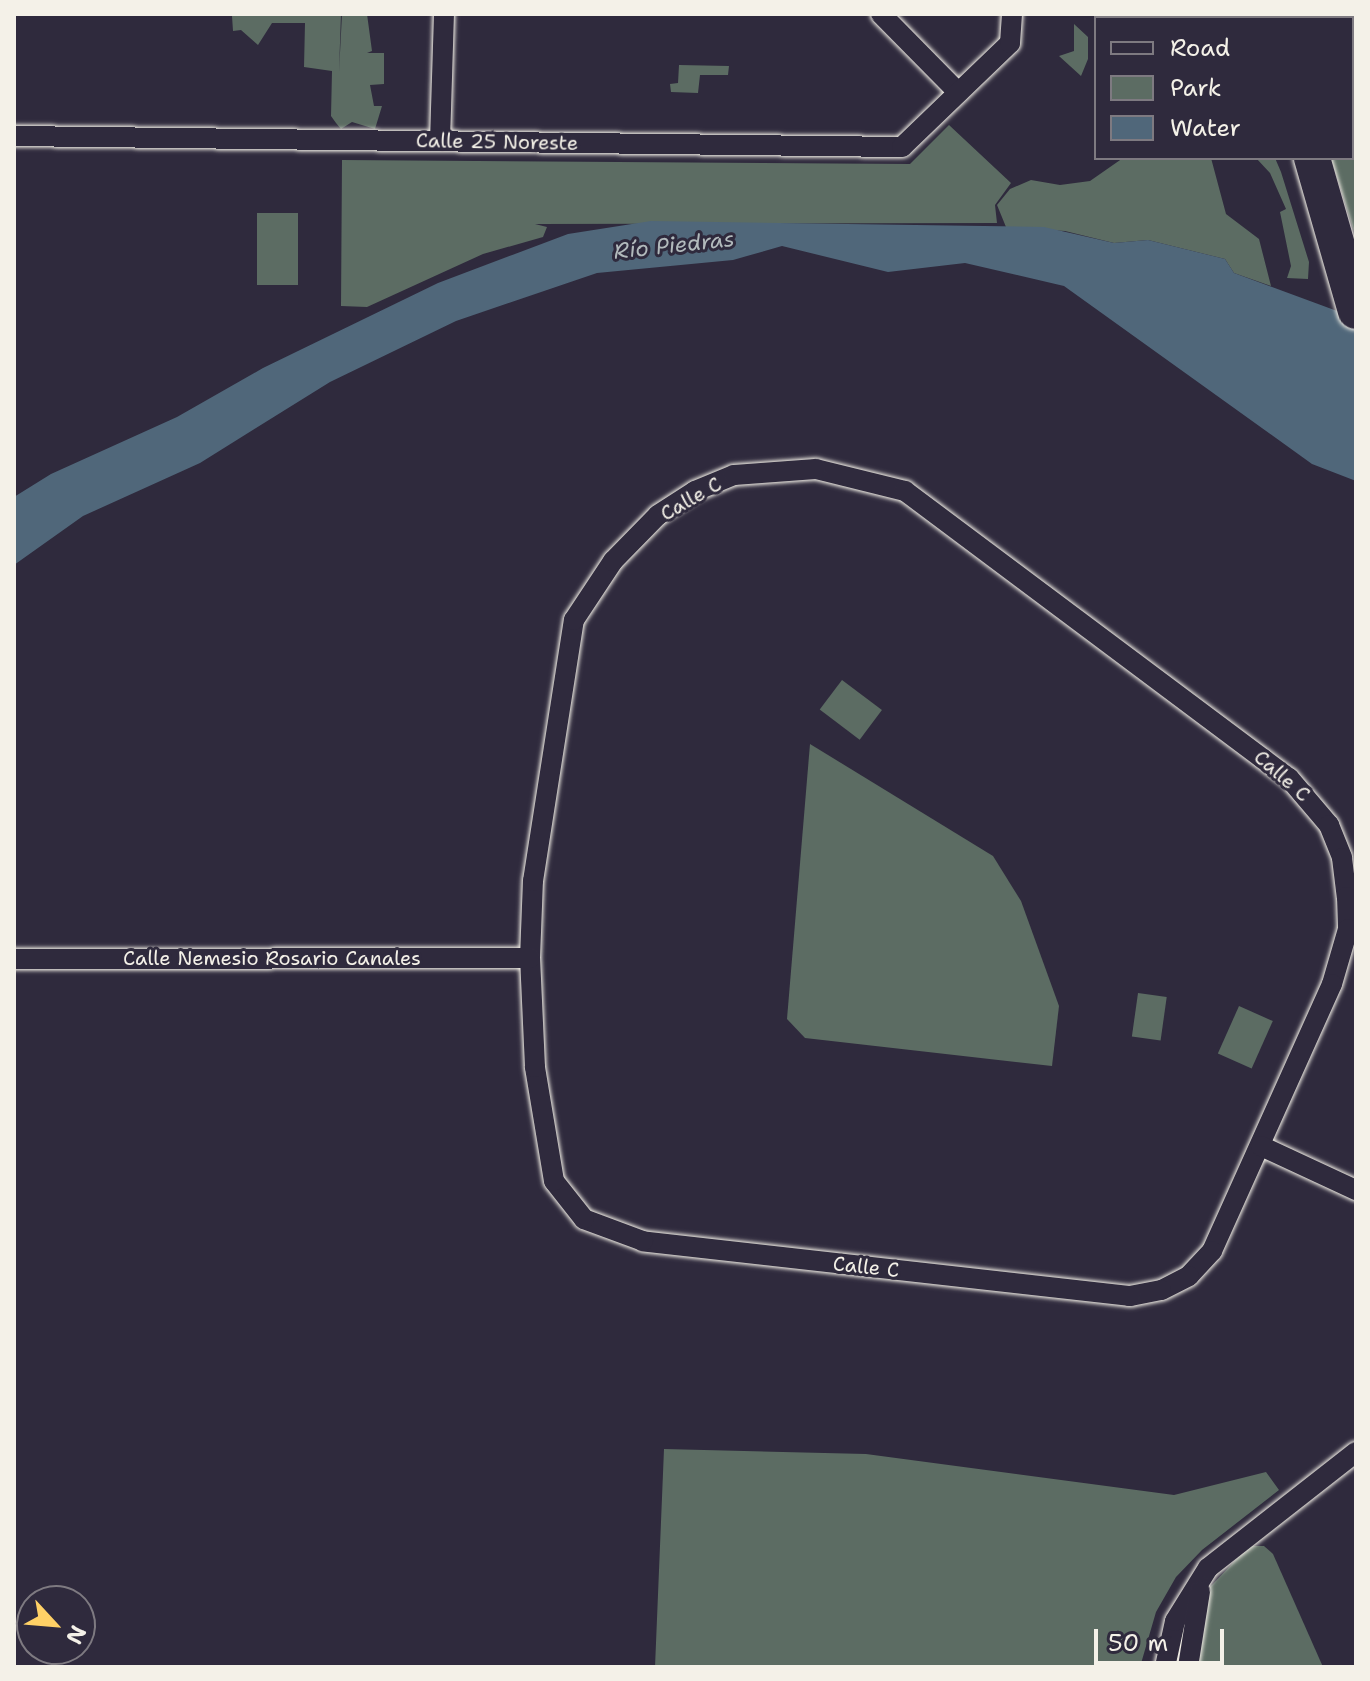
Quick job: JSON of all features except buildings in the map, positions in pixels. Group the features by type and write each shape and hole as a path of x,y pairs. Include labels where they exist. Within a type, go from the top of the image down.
{"highway":[{"path":"1313,160 1350,295"}],"street":[{"path":"440,141 444,14"},
{"path":"881,14 958,92"},
{"name":"Calle 25 Noreste","path":"14,136 902,147 1010,43 1012,14"},
{"name":"Calle C","path":"816,469 905,491 1284,773 1322,812 1342,858 1348,929 1332,984 1212,1251 1189,1276 1130,1296 643,1241 584,1219 554,1181 535,1067 530,958 533,881 574,620 613,561 658,515 734,475 816,469"},
{"name":"Calle Nemesio Rosario Canales","path":"14,959 530,958"},
{"path":"1261,1146 1356,1190"},
{"path":"1165,1667 1175,1621 1208,1568 1356,1452"},
{"path":"1188,1667 1196,1602 1208,1568"}],"green space":[{"path":"341,14 339,72 342,14 367,14 372,51 367,53 384,53 384,84 370,85 374,106 382,106 375,129 352,122 341,129 331,116 332,71 304,67 305,23 272,23 258,45 241,30 233,31 232,16"},
{"path":"1074,24 1088,37 1088,59 1081,76 1059,56 1074,51"},
{"path":"679,65 729,66 728,75 700,75 698,93 671,92 670,84 678,83"},
{"path":"1354,112 1356,119 1356,238 1332,160 1354,160"},
{"path":"949,125 1011,183 995,205 997,223 535,224 547,227 543,237 483,254 367,307 341,306 342,160 910,164"},
{"path":"1120,160 1212,160 1226,214 1259,239 1271,286 1234,273 1225,259 1148,240 1114,243 1065,231 1006,227 997,205 1010,189 1031,180 1060,185 1090,181"},
{"path":"1258,160 1276,160 1281,172 1309,262 1308,279 1287,278 1291,266 1280,212 1286,209 1270,173"},
{"path":"257,213 298,213 298,285 257,285"},
{"path":"842,680 882,710 860,740 820,710"},
{"path":"810,744 993,856 1021,901 1059,1006 1052,1066 805,1038 787,1019"},
{"path":"1138,993 1167,997 1161,1041 1132,1037"},
{"path":"1239,1006 1273,1021 1252,1069 1218,1054"},
{"path":"664,1449 866,1454 1174,1495 1266,1472 1279,1490 1202,1550 1176,1577 1156,1612 1140,1667 655,1667"},
{"path":"1249,1546 1264,1546 1273,1554 1323,1667 1198,1667 1203,1605 1210,1587"}],"water":[{"name":"Río Piedras","path":"651,221 1044,227 1114,243 1148,240 1225,259 1234,273 1356,318 1356,481 1312,464 1064,286 965,263 888,272 782,246 733,260 597,273 456,321 330,382 200,463 83,516 14,565 14,497 51,474 177,417 263,368 438,283 568,234"}]}
